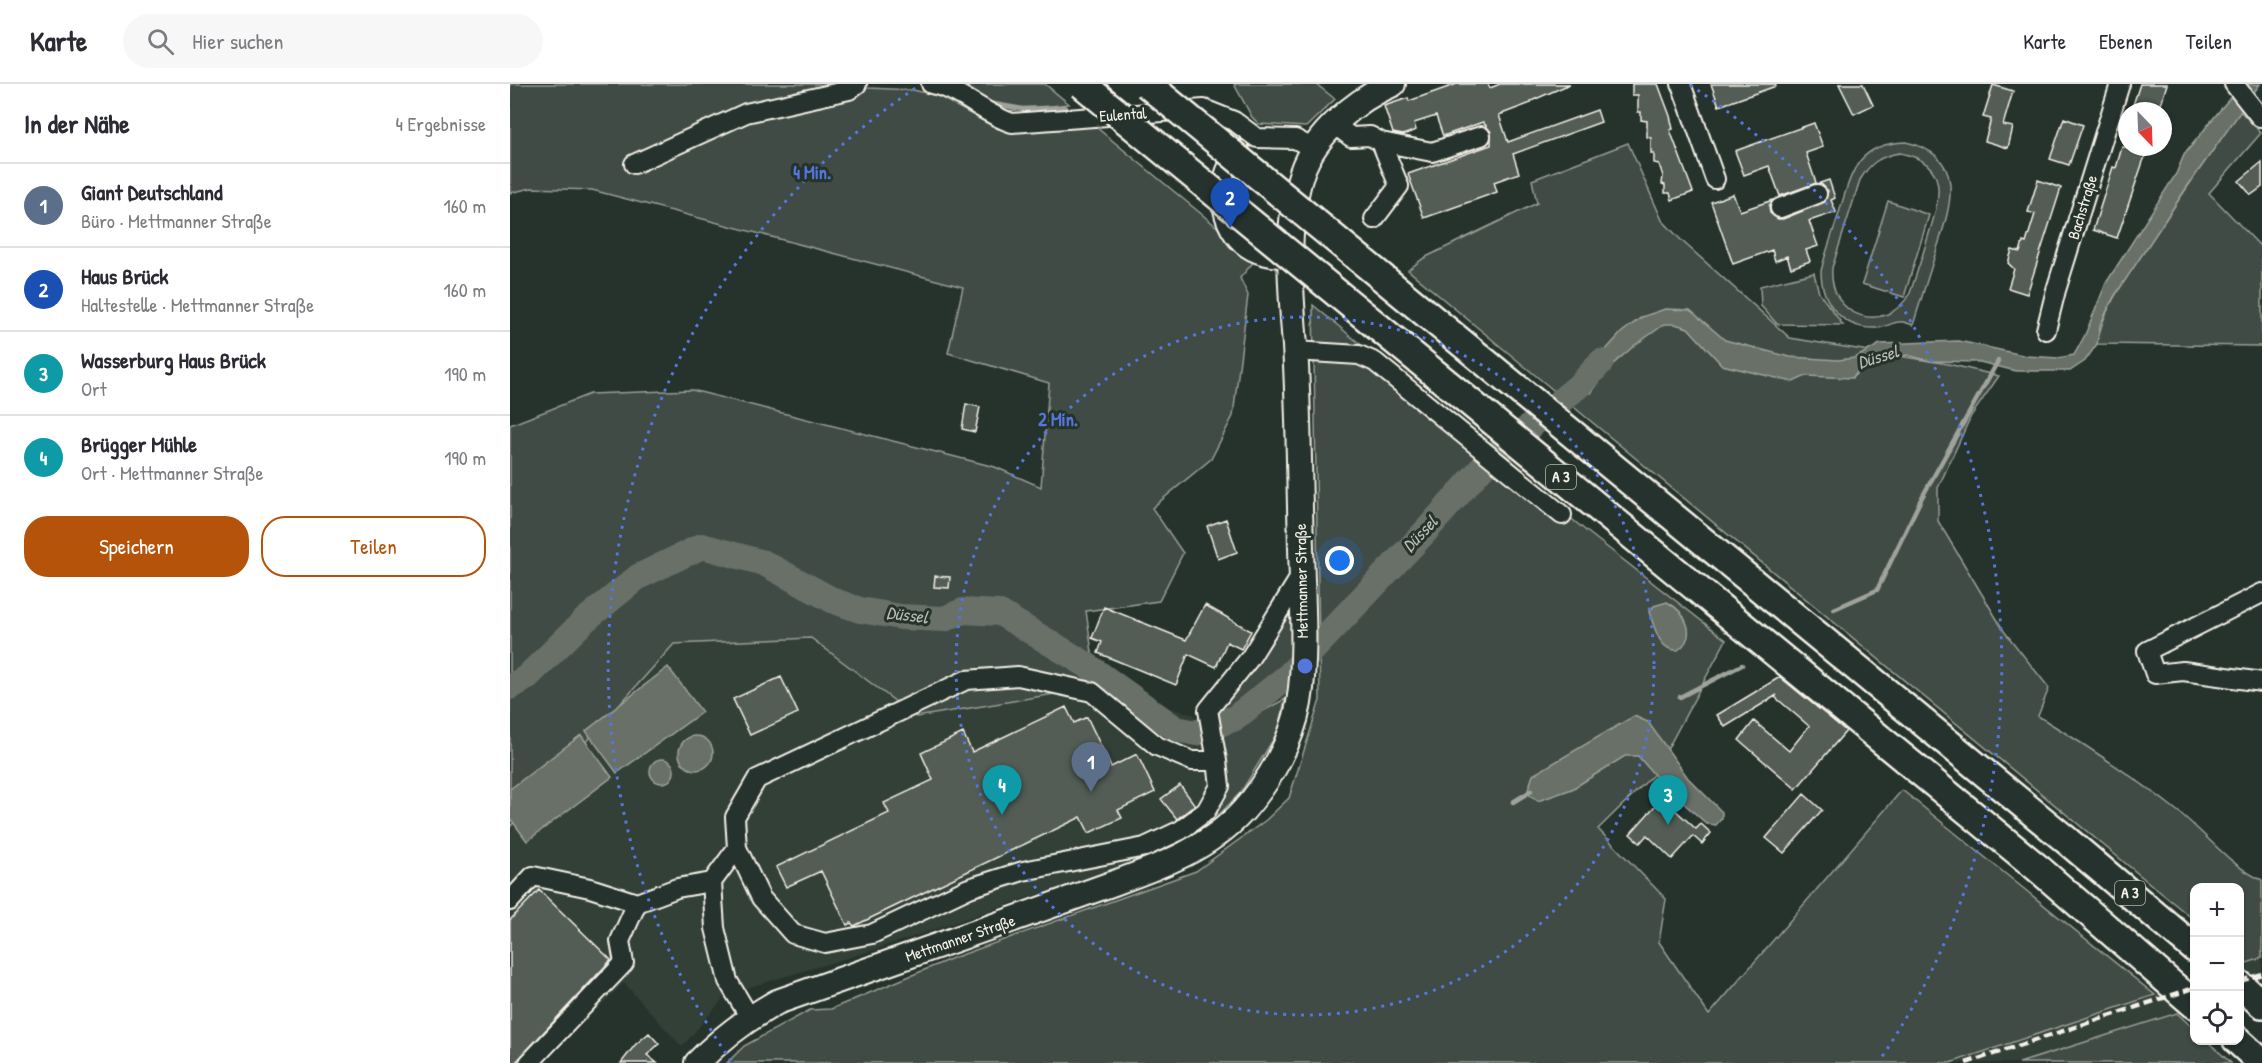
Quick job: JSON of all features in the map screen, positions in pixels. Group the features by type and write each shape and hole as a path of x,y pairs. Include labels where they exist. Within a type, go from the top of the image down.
{"highway":[{"name":"A 3","path":"1082,84 2040,870 2190,1001"},
{"name":"A 3","path":"1147,84 2065,839 2190,945"},
{"path":"2244,989 2262,1004"},
{"path":"2242,1045 2262,1063"}],"main road":[{"name":"Mettmanner Straße","path":"697,1063 719,1041 777,1002 1046,908 1163,865 1188,853 1212,838 1242,812 1268,779 1290,734 1299,706 1301,689 1302,574 1290,259 1291,230 1302,173 1314,149 1334,124 1353,106 1382,86"}],"street":[{"path":"634,164 746,113 849,90 857,84"},
{"name":"Eulental","path":"931,84 958,94 985,112 1012,123 1204,109 1234,121 1257,138"},
{"path":"1681,84 1716,179"},
{"name":"Bachstraße","path":"2046,330 2056,290 2120,84"},
{"path":"2234,84 2260,117"},
{"path":"1334,124 1351,137 1370,136 1381,142 1432,152 1481,136"},
{"path":"1290,259 1269,258 1242,244 1230,228 1222,207 1223,177 1237,152 1257,138 1295,139 1314,149"},
{"path":"1374,219 1399,186 1381,142"},
{"path":"1780,208 1817,194"},
{"path":"1295,351 1359,355 1375,362 1562,515"},
{"path":"1217,761 1192,761 1157,746 1092,692 1018,676 966,680 757,779 735,817 737,848 761,898 793,934 825,943 872,934 969,888 1023,871 1145,847 1181,830 1206,811 1220,786 1217,761 1208,710 1250,658 1302,574"},
{"path":"2262,593 2147,651 2155,674 2183,671 2262,682"},
{"path":"737,848 712,882 715,928 729,981 750,1018"},
{"path":"510,901 533,876 590,888 637,903 677,888 712,882"},
{"path":"529,1063 624,963 620,940 637,903"}],"shaded area":[{"path":"510,84 856,84 868,88 913,90 938,96 998,129 1091,123 1256,259 1240,278 1248,295 1233,416 1211,459 1152,508 1183,553 1159,601 1086,611 1097,687 916,717 811,638 674,644 510,827 510,425 590,394 692,390 995,467 1041,487 1049,383 948,353 963,287 592,190 531,188 510,193"},
{"path":"953,84 1045,84 1069,104 1007,111"},
{"path":"1234,84 1316,84 1335,99 1306,127 1259,124 1252,117"},
{"path":"2240,111 2261,133 2209,193 2262,248 2262,346 2097,344 2105,317 2118,291"},
{"path":"1906,142 1926,149 1940,160 1947,172 1950,187 1949,203 1946,220 1913,325 1901,322 1880,328 1865,327 1844,319 1836,312 1825,294 1821,271 1853,173 1866,154 1890,144","holes":["1900,153 1917,158 1928,165 1935,175 1938,198 1910,293 1900,306 1887,314 1874,317 1860,315 1849,309 1839,299 1833,285 1832,268 1860,180 1876,161 1887,156"]},
{"path":"1628,143 1662,220 1682,241 1790,338 1948,364 1999,376 1971,416 1938,488 1938,521 2004,631 2049,688 2038,716 2093,750 2146,787 2180,813 2239,867 2262,880 2262,958 2247,963 2244,960 2244,883 2190,883 2190,917 1408,270 1424,258 1537,203 1532,180"},
{"path":"1888,201 1929,215 1904,297 1862,284"},
{"path":"1814,273 1819,293 1843,325 1777,324 1761,306 1760,286"},
{"path":"1313,305 1585,530 1726,640 1654,774 1598,829 1666,899 1659,942 1709,1015 1902,790 2155,995 1950,1063 727,1063 744,1046 810,1010 831,1009 953,958 1196,871 1266,820 1289,798 1320,700"},
{"path":"1295,608 1293,662 1224,715 1212,717"},
{"path":"811,638 916,717 1097,687 1194,715 1211,769 1218,816 1160,853 874,950 727,994 682,1047 624,983 541,1063 510,1063 510,827 674,644"},
{"path":"1285,699 1279,730 1241,792 1218,816 1216,805 1229,776 1220,735"},
{"path":"2262,958 2262,987 2244,993 2244,965"},
{"path":"2190,982 2190,1009 2019,1063 1950,1063"},
{"path":"2177,1013 2190,1025 2190,1045 2211,1045 2231,1063 2019,1063"}],"water":[{"path":"2241,84 2260,84 2187,187 2114,297 2100,325 2097,344 2085,361 2070,371 2016,371 1980,362 1930,361 1907,355 1860,370 1852,378 1806,376 1793,382 1722,365 1688,328 1665,324 1635,345 1611,366 1591,393 1574,385 1622,332 1642,317 1665,309 1690,310 1725,340 1790,357 1838,360 1855,358 1880,344 1959,341 2027,356 2058,358 2074,355 2085,335 2106,283 2176,174 2184,155"},
{"path":"1667,602 1680,612 1687,624 1687,638 1678,650 1672,650 1662,643 1649,612 1654,606"},
{"path":"668,667 702,712 617,773 586,731"},
{"path":"1634,716 1648,722 1688,778 1722,812 1722,818 1716,825 1707,824 1662,784 1638,756 1625,756 1572,789 1538,801 1527,793 1533,775"},
{"path":"581,735 612,777 527,841 510,818 510,789"},
{"path":"696,736 708,741 713,753 708,765 696,770 684,765 679,753 684,741"},
{"path":"662,759 671,762 674,771 671,780 662,783 653,780 650,771 653,762"}],"building":[{"path":"1457,84 1488,84 1490,88 1500,84 1570,84 1531,103 1499,115 1508,142 1597,110 1601,122 1513,154 1519,173 1494,182 1497,192 1424,218 1408,174 1491,145 1491,132 1483,122 1443,136 1436,116 1414,123 1416,130 1403,135 1393,133 1384,106 1408,98 1409,101"},
{"path":"1632,84 1658,84 1670,116 1673,129 1670,130 1693,192 1672,200 1670,193 1665,193 1659,164 1654,163 1654,154 1651,154 1651,138 1647,137 1647,121 1641,120 1641,112 1638,112 1638,95 1632,95"},
{"path":"1711,84 1775,84 1776,86 1719,106"},
{"path":"1839,84 1863,84 1873,105 1854,114"},
{"path":"2140,84 2167,84 2162,102 2134,102"},
{"path":"1993,85 2013,91 2003,125 2013,127 2008,148 1985,141 1991,119 1983,117"},
{"path":"2064,118 2083,125 2069,165 2050,159"},
{"path":"1814,123 1823,147 1806,153 1816,183 1780,196 1769,166 1744,175 1735,151"},
{"path":"2119,156 2145,156 2117,238 2093,230 2113,167 2116,168"},
{"path":"2262,162 2262,187 2251,195 2239,181"},
{"path":"1829,180 1835,198 1831,200 1836,212 1809,221 1818,246 1806,250 1810,261 1791,268 1787,256 1775,261 1772,250 1733,264 1711,202 1733,194 1740,211 1773,200 1769,206 1770,213 1778,219 1783,219 1825,202 1828,191 1820,183"},
{"path":"2038,180 2061,188 2027,294 2008,288 2014,269 2008,263 2012,250 2020,252 2023,242 2026,243 2035,214 2028,212"},
{"path":"966,404 980,407 975,432 962,429"},
{"path":"1226,519 1237,552 1218,559 1207,526"},
{"path":"935,576 950,577 949,588 934,587"},
{"path":"1205,605 1251,631 1241,649 1227,642 1216,667 1188,654 1176,685 1098,653 1102,642 1092,638 1104,607 1186,640"},
{"path":"781,677 798,713 750,735 733,699"},
{"path":"1780,677 1846,731 1796,789 1739,740 1754,721 1789,751 1809,726 1775,697 1777,695 1725,727 1717,715"},
{"path":"1066,707 1074,723 1087,717 1111,767 1137,754 1155,792 1118,810 1122,818 1089,833 1081,817 854,926 851,923 847,925 821,871 786,887 776,867 889,813 884,803 933,780 921,753 963,733 972,752"},
{"path":"1180,785 1195,805 1177,819 1161,799"},
{"path":"1804,794 1822,810 1784,853 1766,838"},
{"path":"1662,798 1696,829 1701,824 1711,833 1702,844 1693,836 1672,859 1647,835 1640,843 1630,834"},
{"path":"539,890 611,960 515,1063 510,1063 510,920"},
{"path":"649,1033 659,1044 647,1055 657,1063 621,1063 635,1045"}],"waterway":[{"path":"962,84 976,96"},
{"path":"988,103 1023,109 1065,107"},
{"path":"1834,609 1877,590 1921,499 1998,361"},
{"name":"Düssel","path":"510,687 526,678 584,621 638,577 702,546 764,563 834,601 860,610 901,617 944,619 963,611 1000,613 1087,665 1176,729 1196,733 1235,718 1288,676 1425,532 1487,462 1582,383 1601,362"},
{"path":"1680,697 1742,665"},
{"path":"1513,802 1531,791"}],"railway":[{"path":"2244,980 2262,974"},
{"path":"1966,1063 2190,989"}],"place":[{"name":"Haus Brück","path":"1230,228"},
{"name":"Giant Deutschland","path":"1091,792"},
{"name":"Brügger Mühle","path":"1002,815"},
{"name":"Wasserburg Haus Brück","path":"1668,825"}]}
